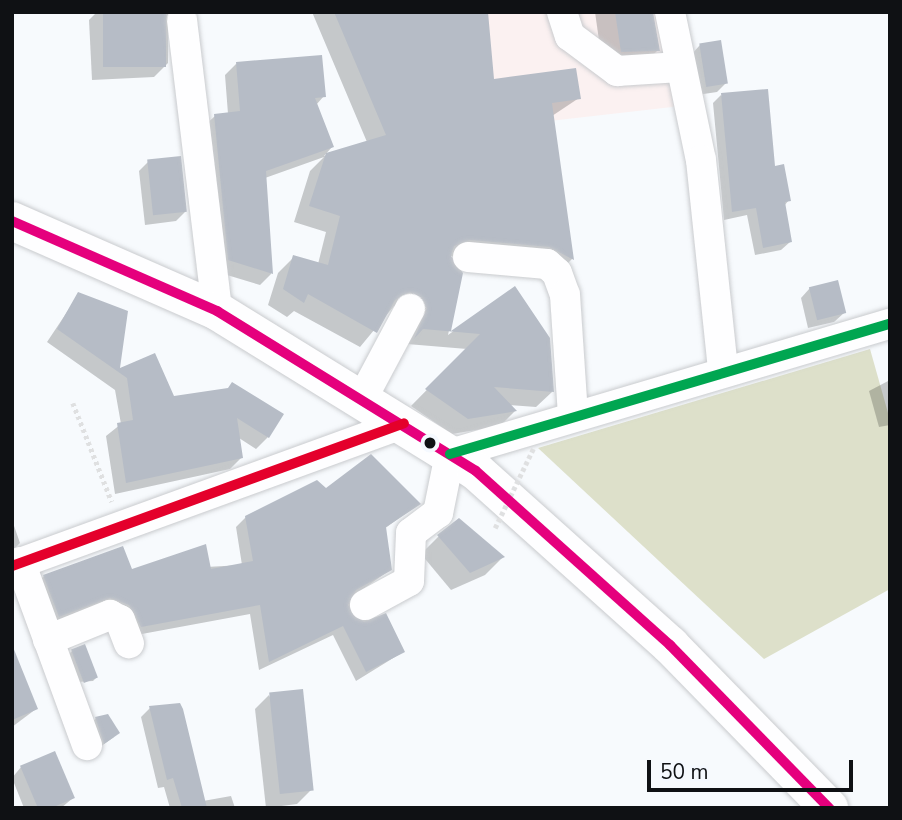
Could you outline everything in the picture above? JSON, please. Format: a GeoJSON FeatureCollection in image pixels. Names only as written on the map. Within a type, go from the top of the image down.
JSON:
{"type":"FeatureCollection","features":[{"type":"Feature","properties":{"kind":"highway"},"geometry":{"type":"LineString","coordinates":[[12,221],[216,311],[363,397],[450,454],[670,645],[830,808]]}},
{"type":"Feature","properties":{"kind":"street"},"geometry":{"type":"LineString","coordinates":[[562,12],[570,36],[617,71],[680,67]]}},
{"type":"Feature","properties":{"kind":"street"},"geometry":{"type":"LineString","coordinates":[[670,12],[701,160],[723,371]]}},
{"type":"Feature","properties":{"kind":"street"},"geometry":{"type":"LineString","coordinates":[[182,20],[216,311]]}},
{"type":"Feature","properties":{"kind":"street"},"geometry":{"type":"LineString","coordinates":[[468,257],[547,264],[557,273],[565,295],[573,415]]}},
{"type":"Feature","properties":{"kind":"street"},"geometry":{"type":"LineString","coordinates":[[363,397],[410,309]]}},
{"type":"Feature","properties":{"kind":"street"},"geometry":{"type":"LineString","coordinates":[[365,605],[409,581],[411,533],[438,513],[450,454],[573,415],[890,324]]}},
{"type":"Feature","properties":{"kind":"street"},"geometry":{"type":"LineString","coordinates":[[87,744],[16,564],[404,424]]}},
{"type":"Feature","properties":{"kind":"street"},"geometry":{"type":"LineString","coordinates":[[47,640],[110,615],[120,620],[129,643]]}},
{"type":"Feature","properties":{"kind":"path"},"geometry":{"type":"LineString","coordinates":[[73,403],[121,526]]}},
{"type":"Feature","properties":{"kind":"path"},"geometry":{"type":"LineString","coordinates":[[495,528],[534,447]]}},
{"type":"Feature","properties":{"kind":"shaded area"},"geometry":{"type":"Polygon","coordinates":[[[408,12],[670,12],[681,106],[453,132],[408,12]]]}},
{"type":"Feature","properties":{"kind":"green space"},"geometry":{"type":"Polygon","coordinates":[[[870,349],[890,420],[890,589],[764,659],[538,448],[870,349]]]}},
{"type":"Feature","properties":{"kind":"building"},"geometry":{"type":"Polygon","coordinates":[[[103,12],[166,12],[166,67],[103,67],[103,12]]]}},
{"type":"Feature","properties":{"kind":"building"},"geometry":{"type":"Polygon","coordinates":[[[334,12],[488,12],[494,79],[576,68],[581,99],[552,103],[574,260],[549,247],[470,240],[454,246],[451,256],[463,273],[451,331],[515,286],[550,338],[554,392],[494,387],[517,411],[468,419],[425,389],[480,334],[423,329],[414,339],[427,308],[410,292],[395,300],[377,333],[308,294],[304,303],[283,289],[293,255],[328,265],[340,216],[309,206],[326,153],[386,135],[334,12]]]}},
{"type":"Feature","properties":{"kind":"building"},"geometry":{"type":"Polygon","coordinates":[[[615,12],[653,12],[660,51],[621,52],[615,12]]]}},
{"type":"Feature","properties":{"kind":"building"},"geometry":{"type":"Polygon","coordinates":[[[721,40],[728,83],[706,87],[699,43],[721,40]]]}},
{"type":"Feature","properties":{"kind":"building"},"geometry":{"type":"Polygon","coordinates":[[[322,55],[326,97],[315,98],[334,147],[266,171],[273,274],[228,260],[214,114],[240,111],[236,62],[322,55]]]}},
{"type":"Feature","properties":{"kind":"building"},"geometry":{"type":"Polygon","coordinates":[[[768,89],[775,166],[784,164],[791,201],[785,202],[792,242],[763,248],[756,208],[732,212],[721,93],[768,89]]]}},
{"type":"Feature","properties":{"kind":"building"},"geometry":{"type":"Polygon","coordinates":[[[181,156],[187,212],[153,215],[147,160],[181,156]]]}},
{"type":"Feature","properties":{"kind":"building"},"geometry":{"type":"Polygon","coordinates":[[[838,280],[846,313],[817,320],[809,287],[838,280]]]}},
{"type":"Feature","properties":{"kind":"building"},"geometry":{"type":"Polygon","coordinates":[[[78,292],[128,311],[120,368],[155,353],[174,396],[228,388],[232,382],[284,414],[269,438],[237,418],[243,458],[126,483],[117,423],[133,420],[127,378],[57,329],[78,292]]]}},
{"type":"Feature","properties":{"kind":"building"},"geometry":{"type":"Polygon","coordinates":[[[371,454],[421,504],[386,527],[392,570],[356,590],[348,605],[364,622],[386,613],[405,652],[366,672],[343,626],[269,662],[260,605],[141,627],[129,605],[110,598],[59,617],[43,575],[123,546],[132,569],[206,544],[211,569],[253,561],[245,516],[317,480],[326,488],[371,454]]]}},
{"type":"Feature","properties":{"kind":"building"},"geometry":{"type":"Polygon","coordinates":[[[459,518],[505,557],[470,573],[437,535],[459,518]]]}},
{"type":"Feature","properties":{"kind":"building"},"geometry":{"type":"Polygon","coordinates":[[[85,644],[98,678],[84,683],[71,649],[85,644]]]}},
{"type":"Feature","properties":{"kind":"building"},"geometry":{"type":"Polygon","coordinates":[[[13,647],[38,709],[12,720],[13,647]]]}},
{"type":"Feature","properties":{"kind":"building"},"geometry":{"type":"Polygon","coordinates":[[[303,689],[314,790],[280,794],[269,693],[303,689]]]}},
{"type":"Feature","properties":{"kind":"building"},"geometry":{"type":"Polygon","coordinates":[[[180,703],[207,808],[182,808],[173,778],[167,780],[149,706],[180,703]]]}},
{"type":"Feature","properties":{"kind":"building"},"geometry":{"type":"Polygon","coordinates":[[[108,714],[120,733],[104,744],[95,717],[108,714]]]}},
{"type":"Feature","properties":{"kind":"building"},"geometry":{"type":"Polygon","coordinates":[[[55,751],[75,798],[51,808],[38,808],[20,766],[55,751]]]}},
{"type":"Feature","properties":{"kind":"transit line"},"geometry":{"type":"LineString","coordinates":[[12,221],[217,311],[476,471],[670,645],[829,808]]}},
{"type":"Feature","properties":{"kind":"transit line"},"geometry":{"type":"LineString","coordinates":[[450,454],[890,324]]}},
{"type":"Feature","properties":{"kind":"transit line"},"geometry":{"type":"LineString","coordinates":[[12,566],[404,423]]}}]}
